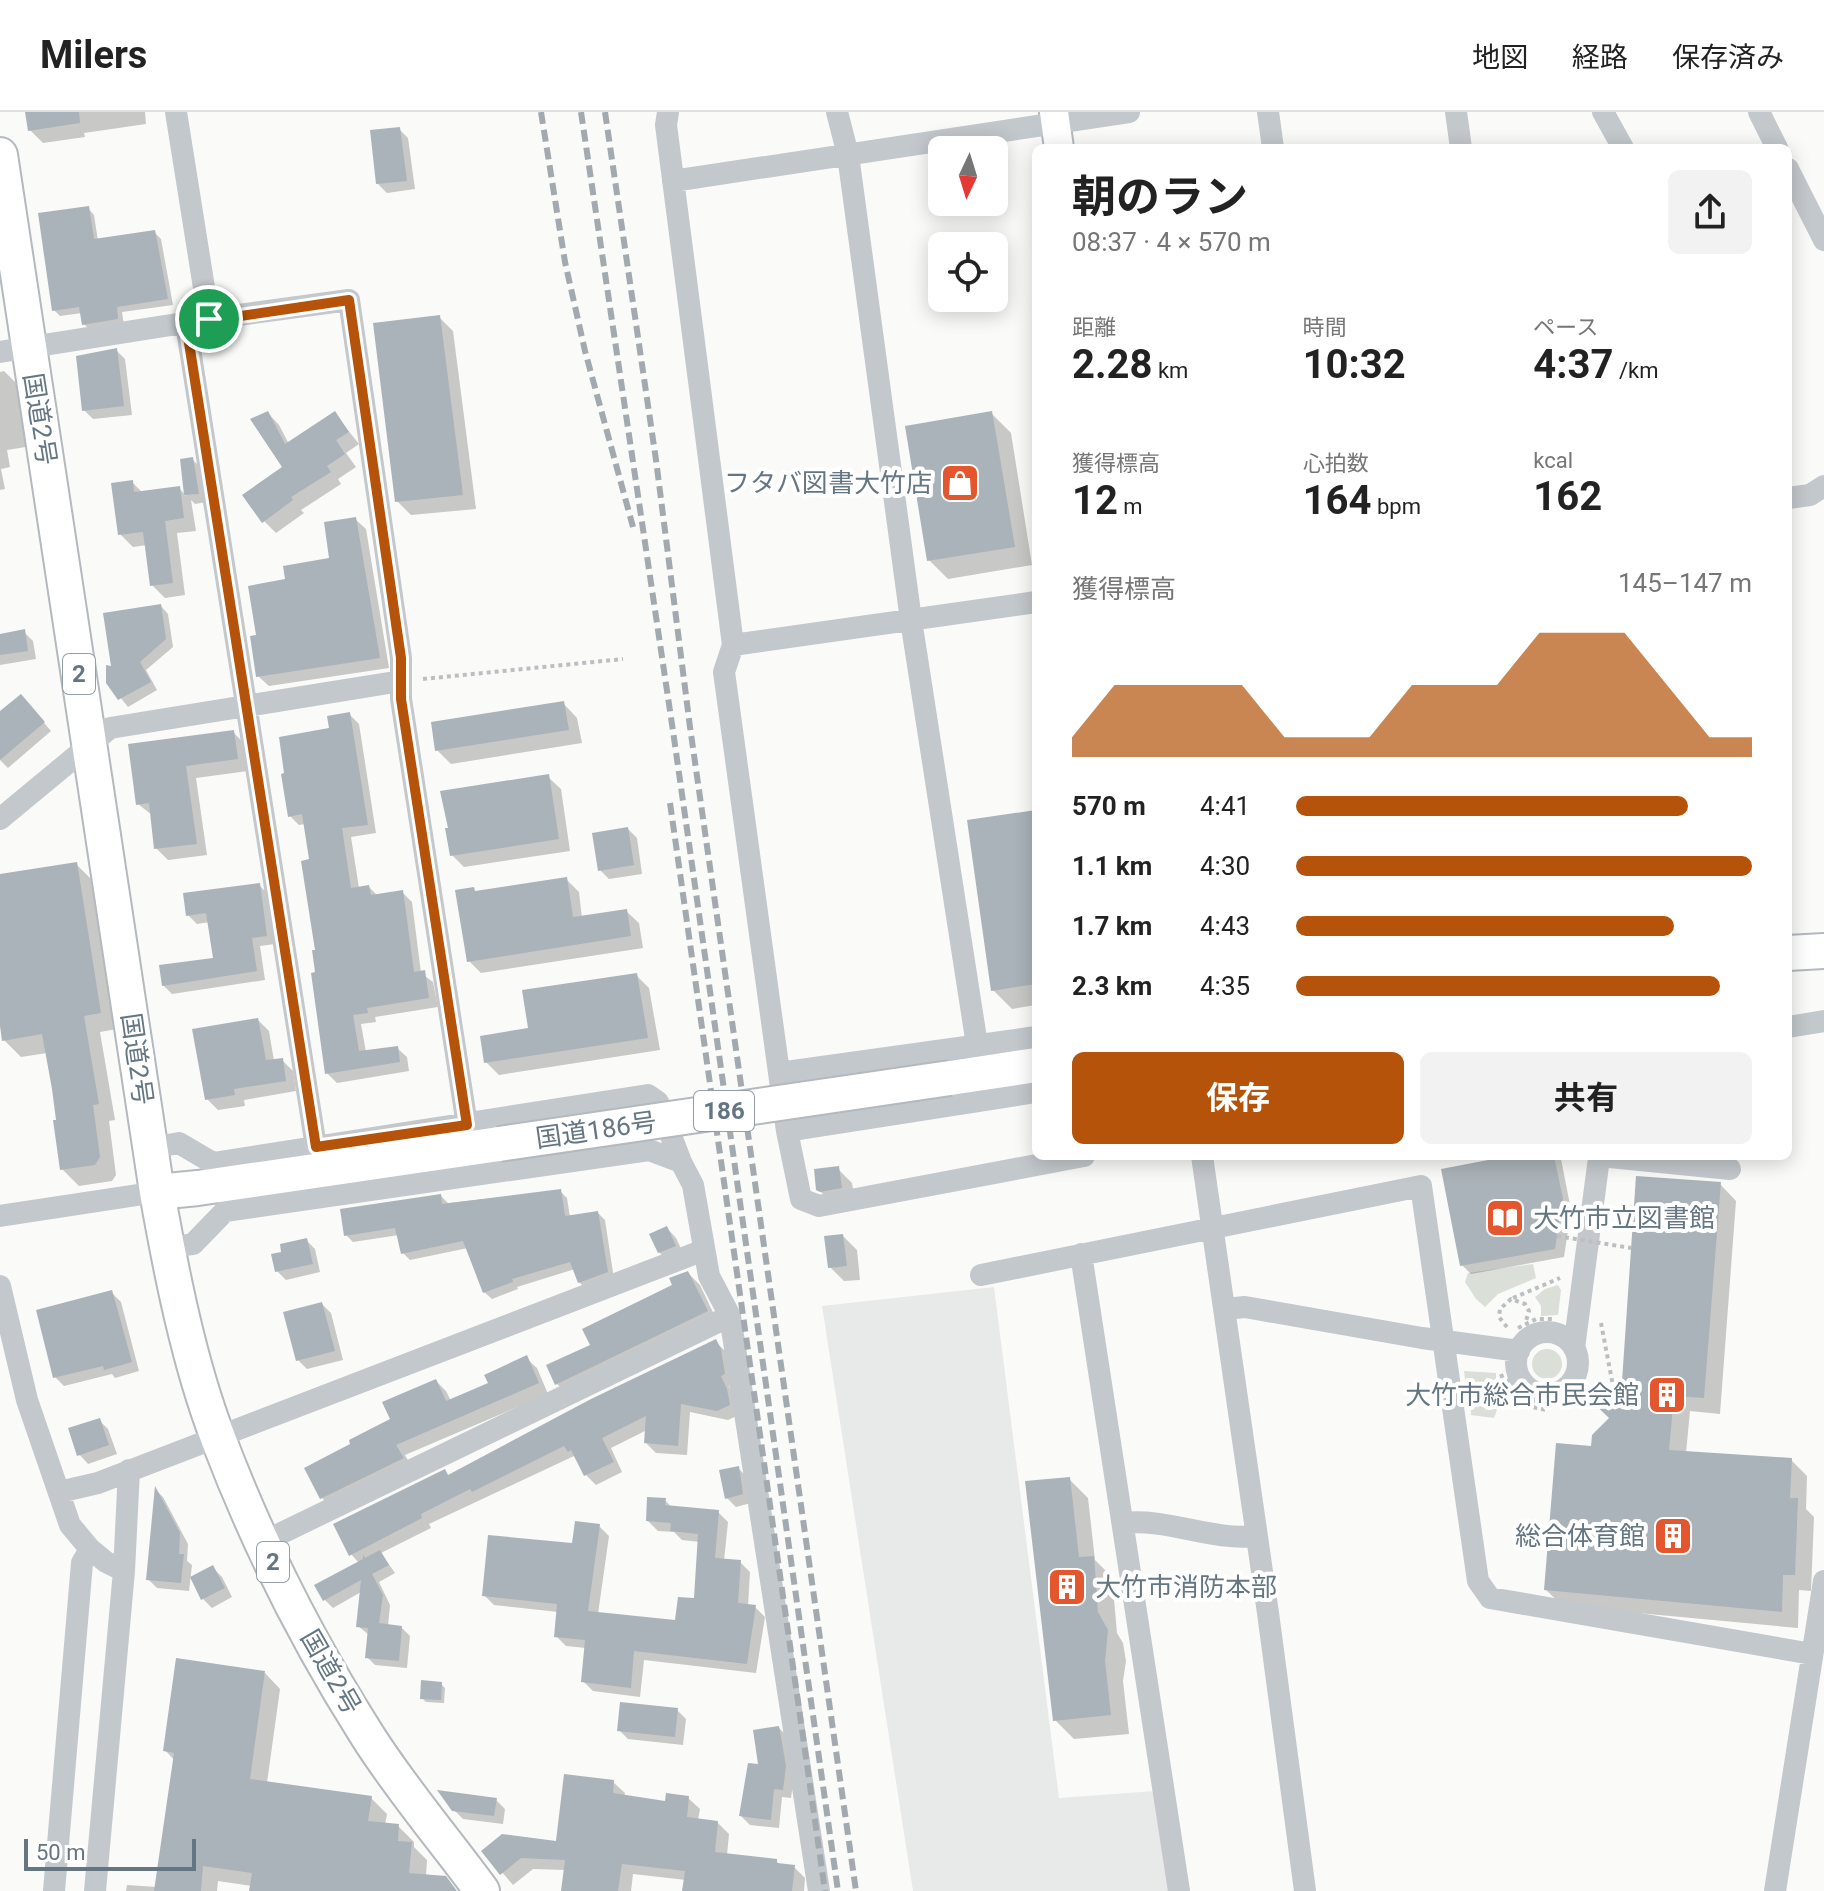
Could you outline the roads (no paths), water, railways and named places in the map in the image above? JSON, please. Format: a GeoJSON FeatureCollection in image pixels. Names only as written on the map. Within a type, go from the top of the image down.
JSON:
{"type":"FeatureCollection","features":[{"type":"Feature","properties":{"kind":"highway","name":"国道2号"},"geometry":{"type":"LineString","coordinates":[[0,155],[15,350],[90,743],[167,1248],[200,1382],[217,1437],[263,1542],[311,1639],[368,1737],[482,1891]]}},
{"type":"Feature","properties":{"kind":"highway"},"geometry":{"type":"LineString","coordinates":[[1792,953],[1824,951]]}},
{"type":"Feature","properties":{"kind":"highway","name":"国道186号"},"geometry":{"type":"LineString","coordinates":[[157,1192],[1032,1066]]}},
{"type":"Feature","properties":{"kind":"street"},"geometry":{"type":"LineString","coordinates":[[176,112],[209,319]]}},
{"type":"Feature","properties":{"kind":"street"},"geometry":{"type":"LineString","coordinates":[[668,112],[666,125],[733,645],[724,672],[787,1131],[801,1199],[819,1206],[1063,1160]]}},
{"type":"Feature","properties":{"kind":"street"},"geometry":{"type":"LineString","coordinates":[[837,112],[848,155],[911,620],[977,1045]]}},
{"type":"Feature","properties":{"kind":"street"},"geometry":{"type":"LineString","coordinates":[[673,181],[1056,127],[1129,112]]}},
{"type":"Feature","properties":{"kind":"street"},"geometry":{"type":"LineString","coordinates":[[1268,112],[1272,144]]}},
{"type":"Feature","properties":{"kind":"street"},"geometry":{"type":"LineString","coordinates":[[1456,112],[1460,144]]}},
{"type":"Feature","properties":{"kind":"street"},"geometry":{"type":"LineString","coordinates":[[1603,112],[1621,144]]}},
{"type":"Feature","properties":{"kind":"street"},"geometry":{"type":"LineString","coordinates":[[1759,112],[1775,144]]}},
{"type":"Feature","properties":{"kind":"street"},"geometry":{"type":"LineString","coordinates":[[1792,177],[1824,240]]}},
{"type":"Feature","properties":{"kind":"street"},"geometry":{"type":"LineString","coordinates":[[15,350],[349,300],[401,658],[401,699],[467,1125]]}},
{"type":"Feature","properties":{"kind":"street"},"geometry":{"type":"LineString","coordinates":[[186,324],[316,1147]]}},
{"type":"Feature","properties":{"kind":"street"},"geometry":{"type":"LineString","coordinates":[[1792,497],[1810,495],[1824,486]]}},
{"type":"Feature","properties":{"kind":"street"},"geometry":{"type":"LineString","coordinates":[[733,645],[1032,603]]}},
{"type":"Feature","properties":{"kind":"street"},"geometry":{"type":"LineString","coordinates":[[0,819],[110,728],[401,681]]}},
{"type":"Feature","properties":{"kind":"street"},"geometry":{"type":"LineString","coordinates":[[1792,1026],[1824,1021]]}},
{"type":"Feature","properties":{"kind":"street"},"geometry":{"type":"LineString","coordinates":[[787,1131],[942,1079],[977,1045],[1032,1038]]}},
{"type":"Feature","properties":{"kind":"street"},"geometry":{"type":"LineString","coordinates":[[779,1073],[942,1079],[1032,1091]]}},
{"type":"Feature","properties":{"kind":"street"},"geometry":{"type":"LineString","coordinates":[[151,1148],[179,1143],[213,1163],[648,1095],[658,1102],[693,1185],[709,1276],[730,1316],[819,1891]]}},
{"type":"Feature","properties":{"kind":"street"},"geometry":{"type":"LineString","coordinates":[[167,1248],[193,1244],[225,1211],[649,1150],[681,1162]]}},
{"type":"Feature","properties":{"kind":"street"},"geometry":{"type":"LineString","coordinates":[[1203,1160],[1305,1891]]}},
{"type":"Feature","properties":{"kind":"street"},"geometry":{"type":"LineString","coordinates":[[1574,1348],[1599,1160]]}},
{"type":"Feature","properties":{"kind":"street"},"geometry":{"type":"LineString","coordinates":[[1632,1160],[1730,1169]]}},
{"type":"Feature","properties":{"kind":"street"},"geometry":{"type":"LineString","coordinates":[[981,1275],[1421,1186],[1478,1581],[1490,1598],[1812,1654]]}},
{"type":"Feature","properties":{"kind":"street"},"geometry":{"type":"LineString","coordinates":[[0,1216],[157,1192]]}},
{"type":"Feature","properties":{"kind":"street"},"geometry":{"type":"LineString","coordinates":[[59,1492],[98,1483],[704,1250]]}},
{"type":"Feature","properties":{"kind":"street"},"geometry":{"type":"LineString","coordinates":[[1081,1254],[1179,1891]]}},
{"type":"Feature","properties":{"kind":"street"},"geometry":{"type":"LineString","coordinates":[[0,1286],[27,1400],[70,1525],[90,1549],[124,1571]]}},
{"type":"Feature","properties":{"kind":"street"},"geometry":{"type":"LineString","coordinates":[[1225,1309],[1245,1307],[1444,1342],[1555,1334],[1566,1339],[1574,1348],[1578,1359],[1573,1381],[1563,1390],[1551,1394],[1539,1393],[1508,1377],[1516,1367],[1516,1337]]}},
{"type":"Feature","properties":{"kind":"street"},"geometry":{"type":"LineString","coordinates":[[263,1542],[730,1316]]}},
{"type":"Feature","properties":{"kind":"street"},"geometry":{"type":"LineString","coordinates":[[95,1891],[124,1571],[129,1470]]}},
{"type":"Feature","properties":{"kind":"street"},"geometry":{"type":"LineString","coordinates":[[1123,1523],[1141,1521],[1234,1538],[1255,1536]]}},
{"type":"Feature","properties":{"kind":"street"},"geometry":{"type":"LineString","coordinates":[[54,1891],[82,1563],[90,1549]]}},
{"type":"Feature","properties":{"kind":"street"},"geometry":{"type":"LineString","coordinates":[[1775,1891],[1824,1581]]}},
{"type":"Feature","properties":{"kind":"railway"},"geometry":{"type":"LineString","coordinates":[[541,112],[565,262],[585,351],[633,527]]}},
{"type":"Feature","properties":{"kind":"railway"},"geometry":{"type":"LineString","coordinates":[[581,112],[673,731],[838,1891]]}},
{"type":"Feature","properties":{"kind":"railway"},"geometry":{"type":"LineString","coordinates":[[605,112],[856,1891]]}},
{"type":"Feature","properties":{"kind":"railway"},"geometry":{"type":"LineString","coordinates":[[670,803],[825,1891]]}},
{"type":"Feature","properties":{"kind":"place","name":"フタバ図書大竹店"},"geometry":{"type":"Point","coordinates":[960,483]}},
{"type":"Feature","properties":{"kind":"place","name":"大竹市立図書館"},"geometry":{"type":"Point","coordinates":[1505,1218]}},
{"type":"Feature","properties":{"kind":"place","name":"大竹市総合市民会館"},"geometry":{"type":"Point","coordinates":[1667,1395]}},
{"type":"Feature","properties":{"kind":"place","name":"総合体育館"},"geometry":{"type":"Point","coordinates":[1673,1536]}},
{"type":"Feature","properties":{"kind":"place","name":"大竹市消防本部"},"geometry":{"type":"Point","coordinates":[1067,1587]}}]}
